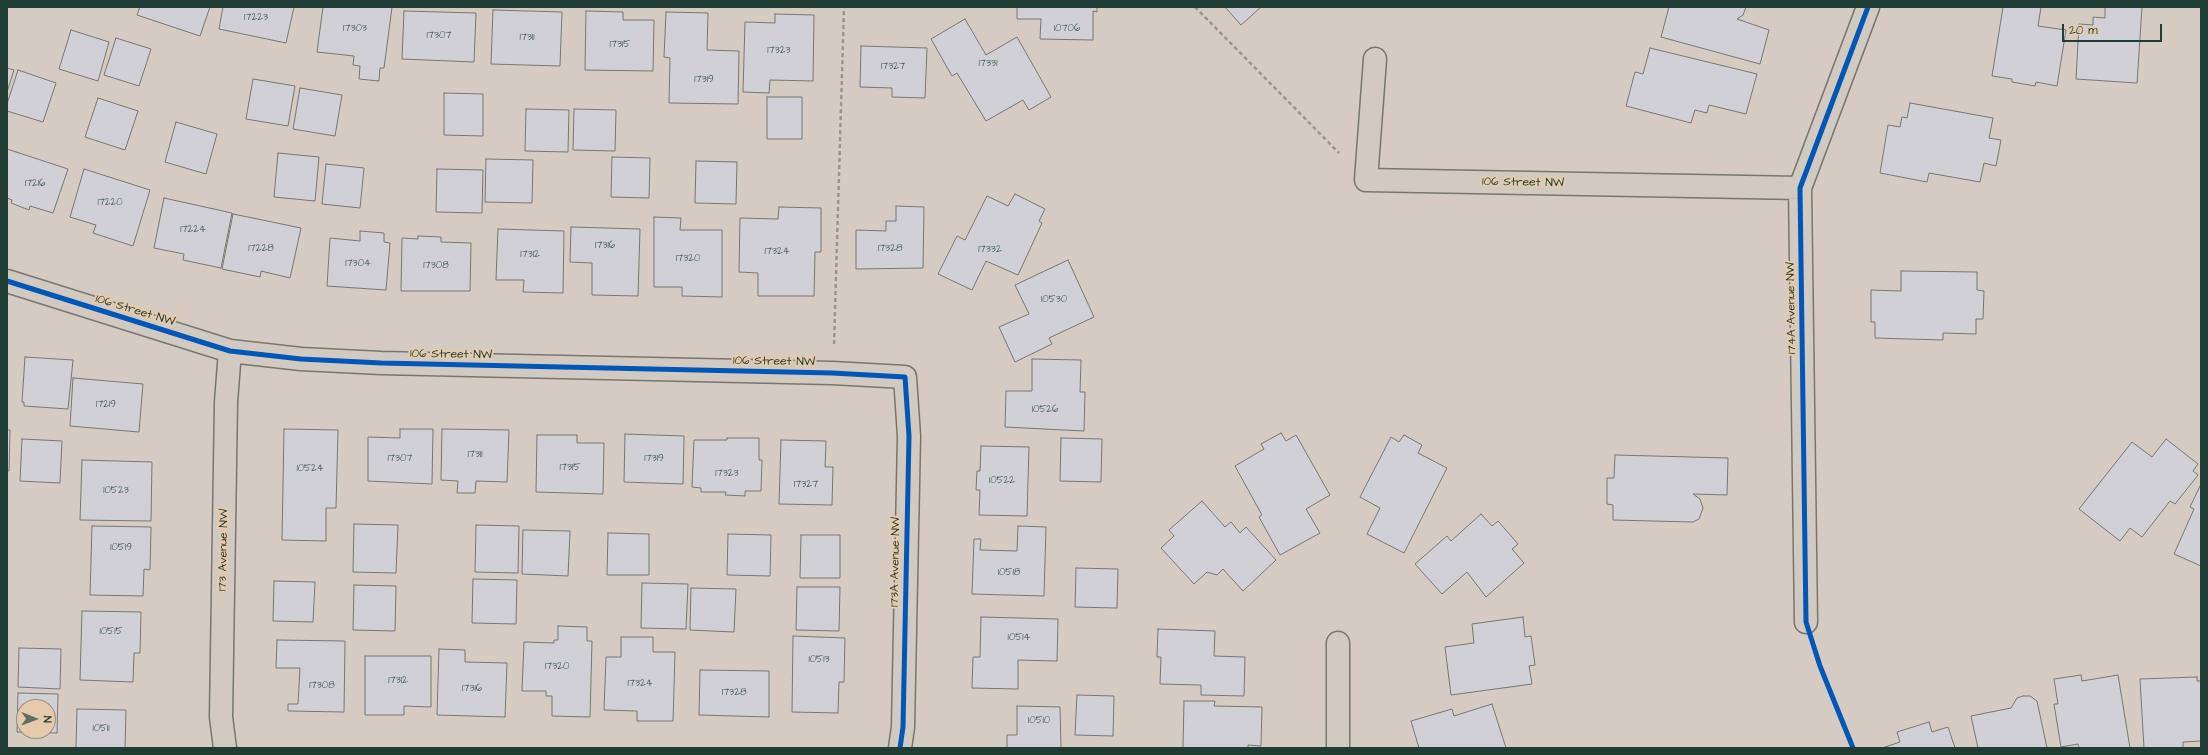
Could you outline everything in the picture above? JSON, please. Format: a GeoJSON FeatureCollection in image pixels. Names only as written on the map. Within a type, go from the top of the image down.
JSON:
{"type":"FeatureCollection","features":[{"type":"Feature","properties":{"kind":"street","name":"174A Avenue NW"},"geometry":{"type":"LineString","coordinates":[[1806,622],[1800,188],[1868,7]]}},
{"type":"Feature","properties":{"kind":"street"},"geometry":{"type":"LineString","coordinates":[[1366,180],[1375,58]]}},
{"type":"Feature","properties":{"kind":"street","name":"106 Street NW"},"geometry":{"type":"LineString","coordinates":[[1366,180],[1800,188]]}},
{"type":"Feature","properties":{"kind":"street","name":"106 Street NW"},"geometry":{"type":"LineString","coordinates":[[7,281],[230,351],[301,359],[381,363],[832,373],[905,377]]}},
{"type":"Feature","properties":{"kind":"street","name":"173 Avenue NW"},"geometry":{"type":"LineString","coordinates":[[225,748],[221,709],[226,402],[230,351]]}},
{"type":"Feature","properties":{"kind":"street","name":"173A Avenue NW"},"geometry":{"type":"LineString","coordinates":[[900,748],[903,727],[909,436],[905,377]]}},
{"type":"Feature","properties":{"kind":"street"},"geometry":{"type":"LineString","coordinates":[[1338,643],[1338,748]]}},
{"type":"Feature","properties":{"kind":"path"},"geometry":{"type":"LineString","coordinates":[[832,373],[836,327],[844,7]]}},
{"type":"Feature","properties":{"kind":"path"},"geometry":{"type":"LineString","coordinates":[[1195,7],[1366,180]]}},
{"type":"Feature","properties":{"kind":"building"},"geometry":{"type":"Polygon","coordinates":[[[140,7],[210,7],[200,36],[137,15],[140,7]]]}},
{"type":"Feature","properties":{"kind":"building"},"geometry":{"type":"Polygon","coordinates":[[[223,7],[294,7],[286,43],[219,29],[223,7]]]}},
{"type":"Feature","properties":{"kind":"building"},"geometry":{"type":"Polygon","coordinates":[[[323,7],[392,7],[384,68],[380,68],[379,81],[359,79],[360,66],[353,65],[354,56],[317,52],[323,7]]]}},
{"type":"Feature","properties":{"kind":"building"},"geometry":{"type":"Polygon","coordinates":[[[1017,7],[1097,7],[1097,12],[1093,11],[1093,40],[1040,39],[1041,19],[1017,19],[1017,7]]]}},
{"type":"Feature","properties":{"kind":"building"},"geometry":{"type":"Polygon","coordinates":[[[1225,7],[1261,7],[1241,25],[1225,7]]]}},
{"type":"Feature","properties":{"kind":"building"},"geometry":{"type":"Polygon","coordinates":[[[1669,7],[1746,7],[1743,15],[1737,19],[1769,30],[1760,64],[1661,37],[1669,7]]]}},
{"type":"Feature","properties":{"kind":"building"},"geometry":{"type":"Polygon","coordinates":[[[2003,7],[2041,7],[2038,26],[2066,30],[2057,86],[2036,82],[2035,86],[2012,82],[2012,79],[1992,76],[2003,7]]]}},
{"type":"Feature","properties":{"kind":"building"},"geometry":{"type":"Polygon","coordinates":[[[2105,7],[2142,7],[2137,83],[2076,79],[2079,24],[2093,25],[2093,17],[2105,18],[2105,7]]]}},
{"type":"Feature","properties":{"kind":"building"},"geometry":{"type":"Polygon","coordinates":[[[493,10],[562,12],[560,66],[491,64],[493,10]]]}},
{"type":"Feature","properties":{"kind":"building"},"geometry":{"type":"Polygon","coordinates":[[[404,11],[476,13],[474,62],[402,59],[404,11]]]}},
{"type":"Feature","properties":{"kind":"building"},"geometry":{"type":"Polygon","coordinates":[[[586,11],[623,12],[623,20],[654,20],[653,71],[585,70],[586,11]]]}},
{"type":"Feature","properties":{"kind":"building"},"geometry":{"type":"Polygon","coordinates":[[[666,12],[708,13],[707,50],[739,51],[738,104],[669,103],[670,58],[664,57],[666,12]]]}},
{"type":"Feature","properties":{"kind":"building"},"geometry":{"type":"Polygon","coordinates":[[[775,14],[814,15],[813,81],[770,80],[769,93],[743,92],[745,22],[775,23],[775,14]]]}},
{"type":"Feature","properties":{"kind":"building"},"geometry":{"type":"Polygon","coordinates":[[[965,19],[986,55],[1017,37],[1051,97],[1029,110],[1023,100],[986,121],[957,73],[952,76],[931,39],[965,19]]]}},
{"type":"Feature","properties":{"kind":"building"},"geometry":{"type":"Polygon","coordinates":[[[71,30],[109,42],[98,81],[59,69],[71,30]]]}},
{"type":"Feature","properties":{"kind":"building"},"geometry":{"type":"Polygon","coordinates":[[[116,38],[151,49],[139,86],[104,75],[116,38]]]}},
{"type":"Feature","properties":{"kind":"building"},"geometry":{"type":"Polygon","coordinates":[[[861,46],[927,48],[925,98],[892,97],[892,88],[860,87],[861,46]]]}},
{"type":"Feature","properties":{"kind":"building"},"geometry":{"type":"Polygon","coordinates":[[[1650,48],[1757,74],[1746,114],[1709,105],[1707,113],[1695,110],[1691,123],[1626,106],[1635,72],[1643,74],[1650,48]]]}},
{"type":"Feature","properties":{"kind":"building"},"geometry":{"type":"Polygon","coordinates":[[[7,68],[14,70],[7,92],[7,68]]]}},
{"type":"Feature","properties":{"kind":"building"},"geometry":{"type":"Polygon","coordinates":[[[18,70],[56,83],[43,122],[7,111],[7,104],[18,70]]]}},
{"type":"Feature","properties":{"kind":"building"},"geometry":{"type":"Polygon","coordinates":[[[253,79],[295,86],[288,126],[246,119],[253,79]]]}},
{"type":"Feature","properties":{"kind":"building"},"geometry":{"type":"Polygon","coordinates":[[[300,88],[342,95],[335,136],[293,129],[300,88]]]}},
{"type":"Feature","properties":{"kind":"building"},"geometry":{"type":"Polygon","coordinates":[[[444,93],[483,94],[483,136],[444,135],[444,93]]]}},
{"type":"Feature","properties":{"kind":"building"},"geometry":{"type":"Polygon","coordinates":[[[767,97],[802,97],[802,139],[767,139],[767,97]]]}},
{"type":"Feature","properties":{"kind":"building"},"geometry":{"type":"Polygon","coordinates":[[[98,98],[138,111],[125,150],[85,137],[98,98]]]}},
{"type":"Feature","properties":{"kind":"building"},"geometry":{"type":"Polygon","coordinates":[[[1910,103],[1993,118],[1989,138],[2001,140],[1996,166],[1984,163],[1980,182],[1929,173],[1927,182],[1880,173],[1888,125],[1900,127],[1902,117],[1907,118],[1910,103]]]}},
{"type":"Feature","properties":{"kind":"building"},"geometry":{"type":"Polygon","coordinates":[[[526,109],[569,110],[568,152],[525,151],[526,109]]]}},
{"type":"Feature","properties":{"kind":"building"},"geometry":{"type":"Polygon","coordinates":[[[574,109],[616,110],[615,151],[573,150],[574,109]]]}},
{"type":"Feature","properties":{"kind":"building"},"geometry":{"type":"Polygon","coordinates":[[[176,122],[217,134],[206,174],[165,162],[176,122]]]}},
{"type":"Feature","properties":{"kind":"building"},"geometry":{"type":"Polygon","coordinates":[[[7,149],[68,169],[53,213],[30,206],[29,210],[11,203],[12,200],[7,198],[7,149]]]}},
{"type":"Feature","properties":{"kind":"building"},"geometry":{"type":"Polygon","coordinates":[[[278,153],[319,157],[315,201],[274,197],[278,153]]]}},
{"type":"Feature","properties":{"kind":"building"},"geometry":{"type":"Polygon","coordinates":[[[612,157],[650,158],[649,198],[611,197],[612,157]]]}},
{"type":"Feature","properties":{"kind":"building"},"geometry":{"type":"Polygon","coordinates":[[[486,159],[533,160],[532,203],[485,202],[486,159]]]}},
{"type":"Feature","properties":{"kind":"building"},"geometry":{"type":"Polygon","coordinates":[[[696,161],[737,162],[736,204],[695,203],[696,161]]]}},
{"type":"Feature","properties":{"kind":"building"},"geometry":{"type":"Polygon","coordinates":[[[326,164],[364,168],[360,208],[322,204],[326,164]]]}},
{"type":"Feature","properties":{"kind":"building"},"geometry":{"type":"Polygon","coordinates":[[[84,169],[150,190],[133,246],[93,233],[96,225],[70,217],[84,169]]]}},
{"type":"Feature","properties":{"kind":"building"},"geometry":{"type":"Polygon","coordinates":[[[437,169],[483,170],[482,213],[436,212],[437,169]]]}},
{"type":"Feature","properties":{"kind":"building"},"geometry":{"type":"Polygon","coordinates":[[[1015,194],[1045,209],[1039,221],[1042,223],[1018,275],[986,261],[972,290],[938,274],[957,236],[965,240],[987,196],[1008,206],[1015,194]]]}},
{"type":"Feature","properties":{"kind":"building"},"geometry":{"type":"Polygon","coordinates":[[[164,198],[232,213],[221,268],[183,260],[184,254],[154,248],[164,198]]]}},
{"type":"Feature","properties":{"kind":"building"},"geometry":{"type":"Polygon","coordinates":[[[896,206],[924,207],[923,268],[856,269],[856,230],[886,231],[886,221],[896,221],[896,206]]]}},
{"type":"Feature","properties":{"kind":"building"},"geometry":{"type":"Polygon","coordinates":[[[779,207],[821,208],[821,252],[815,252],[814,296],[758,296],[758,273],[739,272],[740,218],[778,219],[779,207]]]}},
{"type":"Feature","properties":{"kind":"building"},"geometry":{"type":"Polygon","coordinates":[[[233,214],[301,228],[290,278],[261,271],[260,277],[222,269],[233,214]]]}},
{"type":"Feature","properties":{"kind":"building"},"geometry":{"type":"Polygon","coordinates":[[[654,217],[681,218],[680,230],[722,230],[722,297],[682,296],[682,287],[654,287],[654,217]]]}},
{"type":"Feature","properties":{"kind":"building"},"geometry":{"type":"Polygon","coordinates":[[[571,227],[640,229],[638,296],[592,295],[592,263],[570,262],[571,227]]]}},
{"type":"Feature","properties":{"kind":"building"},"geometry":{"type":"Polygon","coordinates":[[[498,229],[564,231],[563,293],[523,292],[524,280],[496,280],[498,229]]]}},
{"type":"Feature","properties":{"kind":"building"},"geometry":{"type":"Polygon","coordinates":[[[360,231],[384,233],[384,242],[390,243],[386,290],[327,286],[330,238],[360,241],[360,231]]]}},
{"type":"Feature","properties":{"kind":"building"},"geometry":{"type":"Polygon","coordinates":[[[418,236],[441,237],[441,242],[471,243],[470,291],[401,291],[402,238],[418,239],[418,236]]]}},
{"type":"Feature","properties":{"kind":"building"},"geometry":{"type":"Polygon","coordinates":[[[1068,260],[1094,317],[1049,338],[1052,344],[1015,362],[999,327],[1029,314],[1015,285],[1068,260]]]}},
{"type":"Feature","properties":{"kind":"building"},"geometry":{"type":"Polygon","coordinates":[[[1901,271],[1977,272],[1977,290],[1984,291],[1983,319],[1976,319],[1976,334],[1943,333],[1943,340],[1875,338],[1875,322],[1871,322],[1871,290],[1901,291],[1901,271]]]}},
{"type":"Feature","properties":{"kind":"building"},"geometry":{"type":"Polygon","coordinates":[[[25,357],[73,360],[68,409],[24,406],[24,402],[22,402],[25,357]]]}},
{"type":"Feature","properties":{"kind":"building"},"geometry":{"type":"Polygon","coordinates":[[[1032,359],[1081,360],[1080,392],[1085,392],[1084,431],[1005,427],[1006,391],[1032,391],[1032,359]]]}},
{"type":"Feature","properties":{"kind":"building"},"geometry":{"type":"Polygon","coordinates":[[[73,378],[143,384],[139,432],[70,426],[73,378]]]}},
{"type":"Feature","properties":{"kind":"building"},"geometry":{"type":"Polygon","coordinates":[[[284,429],[338,430],[336,508],[326,508],[326,541],[282,540],[284,429]]]}},
{"type":"Feature","properties":{"kind":"building"},"geometry":{"type":"Polygon","coordinates":[[[400,429],[433,429],[432,484],[368,481],[368,437],[400,438],[400,429]]]}},
{"type":"Feature","properties":{"kind":"building"},"geometry":{"type":"Polygon","coordinates":[[[442,429],[509,430],[507,482],[476,481],[475,493],[457,493],[458,481],[441,480],[442,429]]]}},
{"type":"Feature","properties":{"kind":"building"},"geometry":{"type":"Polygon","coordinates":[[[7,430],[10,430],[9,471],[7,471],[7,430]]]}},
{"type":"Feature","properties":{"kind":"building"},"geometry":{"type":"Polygon","coordinates":[[[1281,433],[1286,441],[1296,435],[1330,495],[1306,509],[1320,533],[1280,555],[1259,517],[1262,515],[1235,466],[1264,449],[1261,444],[1281,433]]]}},
{"type":"Feature","properties":{"kind":"building"},"geometry":{"type":"Polygon","coordinates":[[[625,434],[684,436],[683,484],[624,482],[625,434]]]}},
{"type":"Feature","properties":{"kind":"building"},"geometry":{"type":"Polygon","coordinates":[[[537,435],[577,435],[577,443],[604,443],[603,494],[536,492],[537,435]]]}},
{"type":"Feature","properties":{"kind":"building"},"geometry":{"type":"Polygon","coordinates":[[[1404,435],[1422,445],[1418,453],[1447,468],[1404,553],[1367,534],[1380,508],[1360,497],[1391,437],[1399,442],[1404,435]]]}},
{"type":"Feature","properties":{"kind":"building"},"geometry":{"type":"Polygon","coordinates":[[[727,438],[759,438],[759,460],[762,460],[761,491],[745,491],[745,496],[725,495],[726,492],[701,492],[701,488],[692,487],[694,440],[727,440],[727,438]]]}},
{"type":"Feature","properties":{"kind":"building"},"geometry":{"type":"Polygon","coordinates":[[[1061,438],[1102,439],[1101,482],[1060,481],[1061,438]]]}},
{"type":"Feature","properties":{"kind":"building"},"geometry":{"type":"Polygon","coordinates":[[[22,439],[62,441],[60,483],[20,481],[22,439]]]}},
{"type":"Feature","properties":{"kind":"building"},"geometry":{"type":"Polygon","coordinates":[[[2166,439],[2198,464],[2193,471],[2198,475],[2175,504],[2170,501],[2142,537],[2130,528],[2120,541],[2079,509],[2132,442],[2152,457],[2166,439]]]}},
{"type":"Feature","properties":{"kind":"building"},"geometry":{"type":"Polygon","coordinates":[[[781,440],[826,441],[825,467],[833,467],[832,505],[779,504],[781,440]]]}},
{"type":"Feature","properties":{"kind":"building"},"geometry":{"type":"Polygon","coordinates":[[[981,446],[1029,447],[1027,516],[979,515],[980,490],[976,490],[977,471],[980,471],[981,446]]]}},
{"type":"Feature","properties":{"kind":"building"},"geometry":{"type":"Polygon","coordinates":[[[1615,455],[1728,458],[1727,495],[1693,494],[1700,499],[1703,508],[1699,519],[1693,522],[1613,520],[1613,505],[1607,504],[1607,478],[1614,478],[1615,455]]]}},
{"type":"Feature","properties":{"kind":"building"},"geometry":{"type":"Polygon","coordinates":[[[82,460],[152,462],[151,521],[80,520],[82,460]]]}},
{"type":"Feature","properties":{"kind":"building"},"geometry":{"type":"Polygon","coordinates":[[[2201,484],[2201,566],[2174,554],[2194,509],[2190,507],[2201,484]]]}},
{"type":"Feature","properties":{"kind":"building"},"geometry":{"type":"Polygon","coordinates":[[[1202,501],[1225,527],[1231,522],[1240,533],[1246,527],[1276,560],[1243,591],[1223,569],[1217,575],[1207,572],[1194,584],[1161,548],[1174,536],[1169,530],[1202,501]]]}},
{"type":"Feature","properties":{"kind":"building"},"geometry":{"type":"Polygon","coordinates":[[[1481,514],[1492,526],[1498,521],[1518,544],[1512,549],[1524,563],[1486,597],[1467,572],[1442,594],[1415,564],[1447,536],[1451,541],[1481,514]]]}},
{"type":"Feature","properties":{"kind":"building"},"geometry":{"type":"Polygon","coordinates":[[[354,524],[398,525],[396,573],[353,572],[354,524]]]}},
{"type":"Feature","properties":{"kind":"building"},"geometry":{"type":"Polygon","coordinates":[[[476,525],[519,526],[518,573],[475,572],[476,525]]]}},
{"type":"Feature","properties":{"kind":"building"},"geometry":{"type":"Polygon","coordinates":[[[92,526],[151,527],[150,570],[144,569],[143,596],[90,595],[92,526]]]}},
{"type":"Feature","properties":{"kind":"building"},"geometry":{"type":"Polygon","coordinates":[[[1018,526],[1046,527],[1044,596],[972,594],[974,539],[981,539],[980,550],[1017,551],[1018,526]]]}},
{"type":"Feature","properties":{"kind":"building"},"geometry":{"type":"Polygon","coordinates":[[[523,530],[570,531],[568,576],[522,574],[523,530]]]}},
{"type":"Feature","properties":{"kind":"building"},"geometry":{"type":"Polygon","coordinates":[[[608,533],[649,534],[649,575],[607,575],[608,533]]]}},
{"type":"Feature","properties":{"kind":"building"},"geometry":{"type":"Polygon","coordinates":[[[728,534],[771,535],[770,576],[727,575],[728,534]]]}},
{"type":"Feature","properties":{"kind":"building"},"geometry":{"type":"Polygon","coordinates":[[[801,535],[840,535],[840,578],[800,578],[801,535]]]}},
{"type":"Feature","properties":{"kind":"building"},"geometry":{"type":"Polygon","coordinates":[[[1076,568],[1118,569],[1117,608],[1075,607],[1076,568]]]}},
{"type":"Feature","properties":{"kind":"building"},"geometry":{"type":"Polygon","coordinates":[[[473,579],[517,580],[516,624],[472,623],[473,579]]]}},
{"type":"Feature","properties":{"kind":"building"},"geometry":{"type":"Polygon","coordinates":[[[274,581],[315,582],[313,622],[273,621],[274,581]]]}},
{"type":"Feature","properties":{"kind":"building"},"geometry":{"type":"Polygon","coordinates":[[[642,583],[688,584],[686,629],[641,628],[642,583]]]}},
{"type":"Feature","properties":{"kind":"building"},"geometry":{"type":"Polygon","coordinates":[[[354,585],[396,586],[395,631],[353,630],[354,585]]]}},
{"type":"Feature","properties":{"kind":"building"},"geometry":{"type":"Polygon","coordinates":[[[797,587],[840,587],[839,631],[796,630],[797,587]]]}},
{"type":"Feature","properties":{"kind":"building"},"geometry":{"type":"Polygon","coordinates":[[[691,588],[736,589],[734,632],[690,630],[691,588]]]}},
{"type":"Feature","properties":{"kind":"building"},"geometry":{"type":"Polygon","coordinates":[[[82,611],[141,612],[140,653],[134,653],[133,682],[80,680],[82,611]]]}},
{"type":"Feature","properties":{"kind":"building"},"geometry":{"type":"Polygon","coordinates":[[[981,617],[1058,619],[1057,661],[1018,660],[1018,689],[972,688],[973,657],[980,657],[981,617]]]}},
{"type":"Feature","properties":{"kind":"building"},"geometry":{"type":"Polygon","coordinates":[[[1523,617],[1525,637],[1531,636],[1535,665],[1529,666],[1532,684],[1451,695],[1445,647],[1474,643],[1472,624],[1523,617]]]}},
{"type":"Feature","properties":{"kind":"building"},"geometry":{"type":"Polygon","coordinates":[[[558,626],[587,627],[587,641],[592,641],[590,717],[552,716],[552,696],[546,696],[546,691],[522,691],[524,642],[554,643],[554,640],[558,640],[558,626]]]}},
{"type":"Feature","properties":{"kind":"building"},"geometry":{"type":"Polygon","coordinates":[[[1158,629],[1215,631],[1214,656],[1245,657],[1244,696],[1201,695],[1201,685],[1160,684],[1161,657],[1157,657],[1158,629]]]}},
{"type":"Feature","properties":{"kind":"building"},"geometry":{"type":"Polygon","coordinates":[[[793,636],[845,638],[844,682],[839,682],[838,713],[792,712],[793,636]]]}},
{"type":"Feature","properties":{"kind":"building"},"geometry":{"type":"Polygon","coordinates":[[[621,637],[653,637],[653,652],[675,652],[673,721],[637,721],[637,711],[604,710],[606,657],[621,657],[621,637]]]}},
{"type":"Feature","properties":{"kind":"building"},"geometry":{"type":"Polygon","coordinates":[[[277,640],[345,641],[344,712],[288,711],[288,704],[298,704],[300,668],[276,668],[277,640]]]}},
{"type":"Feature","properties":{"kind":"building"},"geometry":{"type":"Polygon","coordinates":[[[19,648],[61,649],[60,689],[18,687],[19,648]]]}},
{"type":"Feature","properties":{"kind":"building"},"geometry":{"type":"Polygon","coordinates":[[[439,649],[465,650],[465,662],[507,663],[505,717],[437,715],[439,649]]]}},
{"type":"Feature","properties":{"kind":"building"},"geometry":{"type":"Polygon","coordinates":[[[365,656],[431,656],[431,707],[404,706],[404,715],[365,715],[365,656]]]}},
{"type":"Feature","properties":{"kind":"building"},"geometry":{"type":"Polygon","coordinates":[[[700,670],[769,671],[769,717],[699,715],[700,670]]]}},
{"type":"Feature","properties":{"kind":"building"},"geometry":{"type":"Polygon","coordinates":[[[2081,675],[2082,681],[2118,675],[2130,748],[2079,748],[2078,744],[2061,747],[2054,704],[2058,704],[2054,679],[2081,675]]]}},
{"type":"Feature","properties":{"kind":"building"},"geometry":{"type":"Polygon","coordinates":[[[2197,677],[2197,681],[2201,681],[2201,741],[2183,742],[2183,748],[2144,748],[2140,679],[2197,677]]]}},
{"type":"Feature","properties":{"kind":"building"},"geometry":{"type":"Polygon","coordinates":[[[18,693],[58,694],[57,733],[56,699],[18,699],[18,693]]]}},
{"type":"Feature","properties":{"kind":"building"},"geometry":{"type":"Polygon","coordinates":[[[1077,695],[1114,696],[1113,736],[1075,735],[1077,695]]]}},
{"type":"Feature","properties":{"kind":"building"},"geometry":{"type":"Polygon","coordinates":[[[2030,696],[2037,701],[2047,748],[1978,748],[1971,716],[2011,708],[2017,698],[2030,696]]]}},
{"type":"Feature","properties":{"kind":"building"},"geometry":{"type":"Polygon","coordinates":[[[1184,701],[1215,701],[1214,706],[1262,707],[1261,746],[1248,745],[1248,748],[1183,748],[1184,701]]]}},
{"type":"Feature","properties":{"kind":"building"},"geometry":{"type":"Polygon","coordinates":[[[1492,704],[1506,748],[1419,748],[1411,721],[1452,709],[1454,716],[1492,704]]]}},
{"type":"Feature","properties":{"kind":"building"},"geometry":{"type":"Polygon","coordinates":[[[1017,706],[1060,707],[1061,748],[1007,748],[1007,735],[1017,735],[1017,706]]]}},
{"type":"Feature","properties":{"kind":"building"},"geometry":{"type":"Polygon","coordinates":[[[77,709],[126,710],[125,748],[76,748],[77,709]]]}},
{"type":"Feature","properties":{"kind":"building"},"geometry":{"type":"Polygon","coordinates":[[[1929,722],[1932,732],[1948,727],[1955,748],[1882,748],[1900,742],[1897,732],[1929,722]]]}},
{"type":"Feature","properties":{"kind":"cycle path"},"geometry":{"type":"LineString","coordinates":[[1853,748],[1820,666],[1806,622],[1800,188],[1868,7]]}},
{"type":"Feature","properties":{"kind":"cycle path"},"geometry":{"type":"LineString","coordinates":[[7,281],[230,351],[301,359],[381,363],[832,373],[905,377],[909,436],[903,727],[900,748]]}}]}
